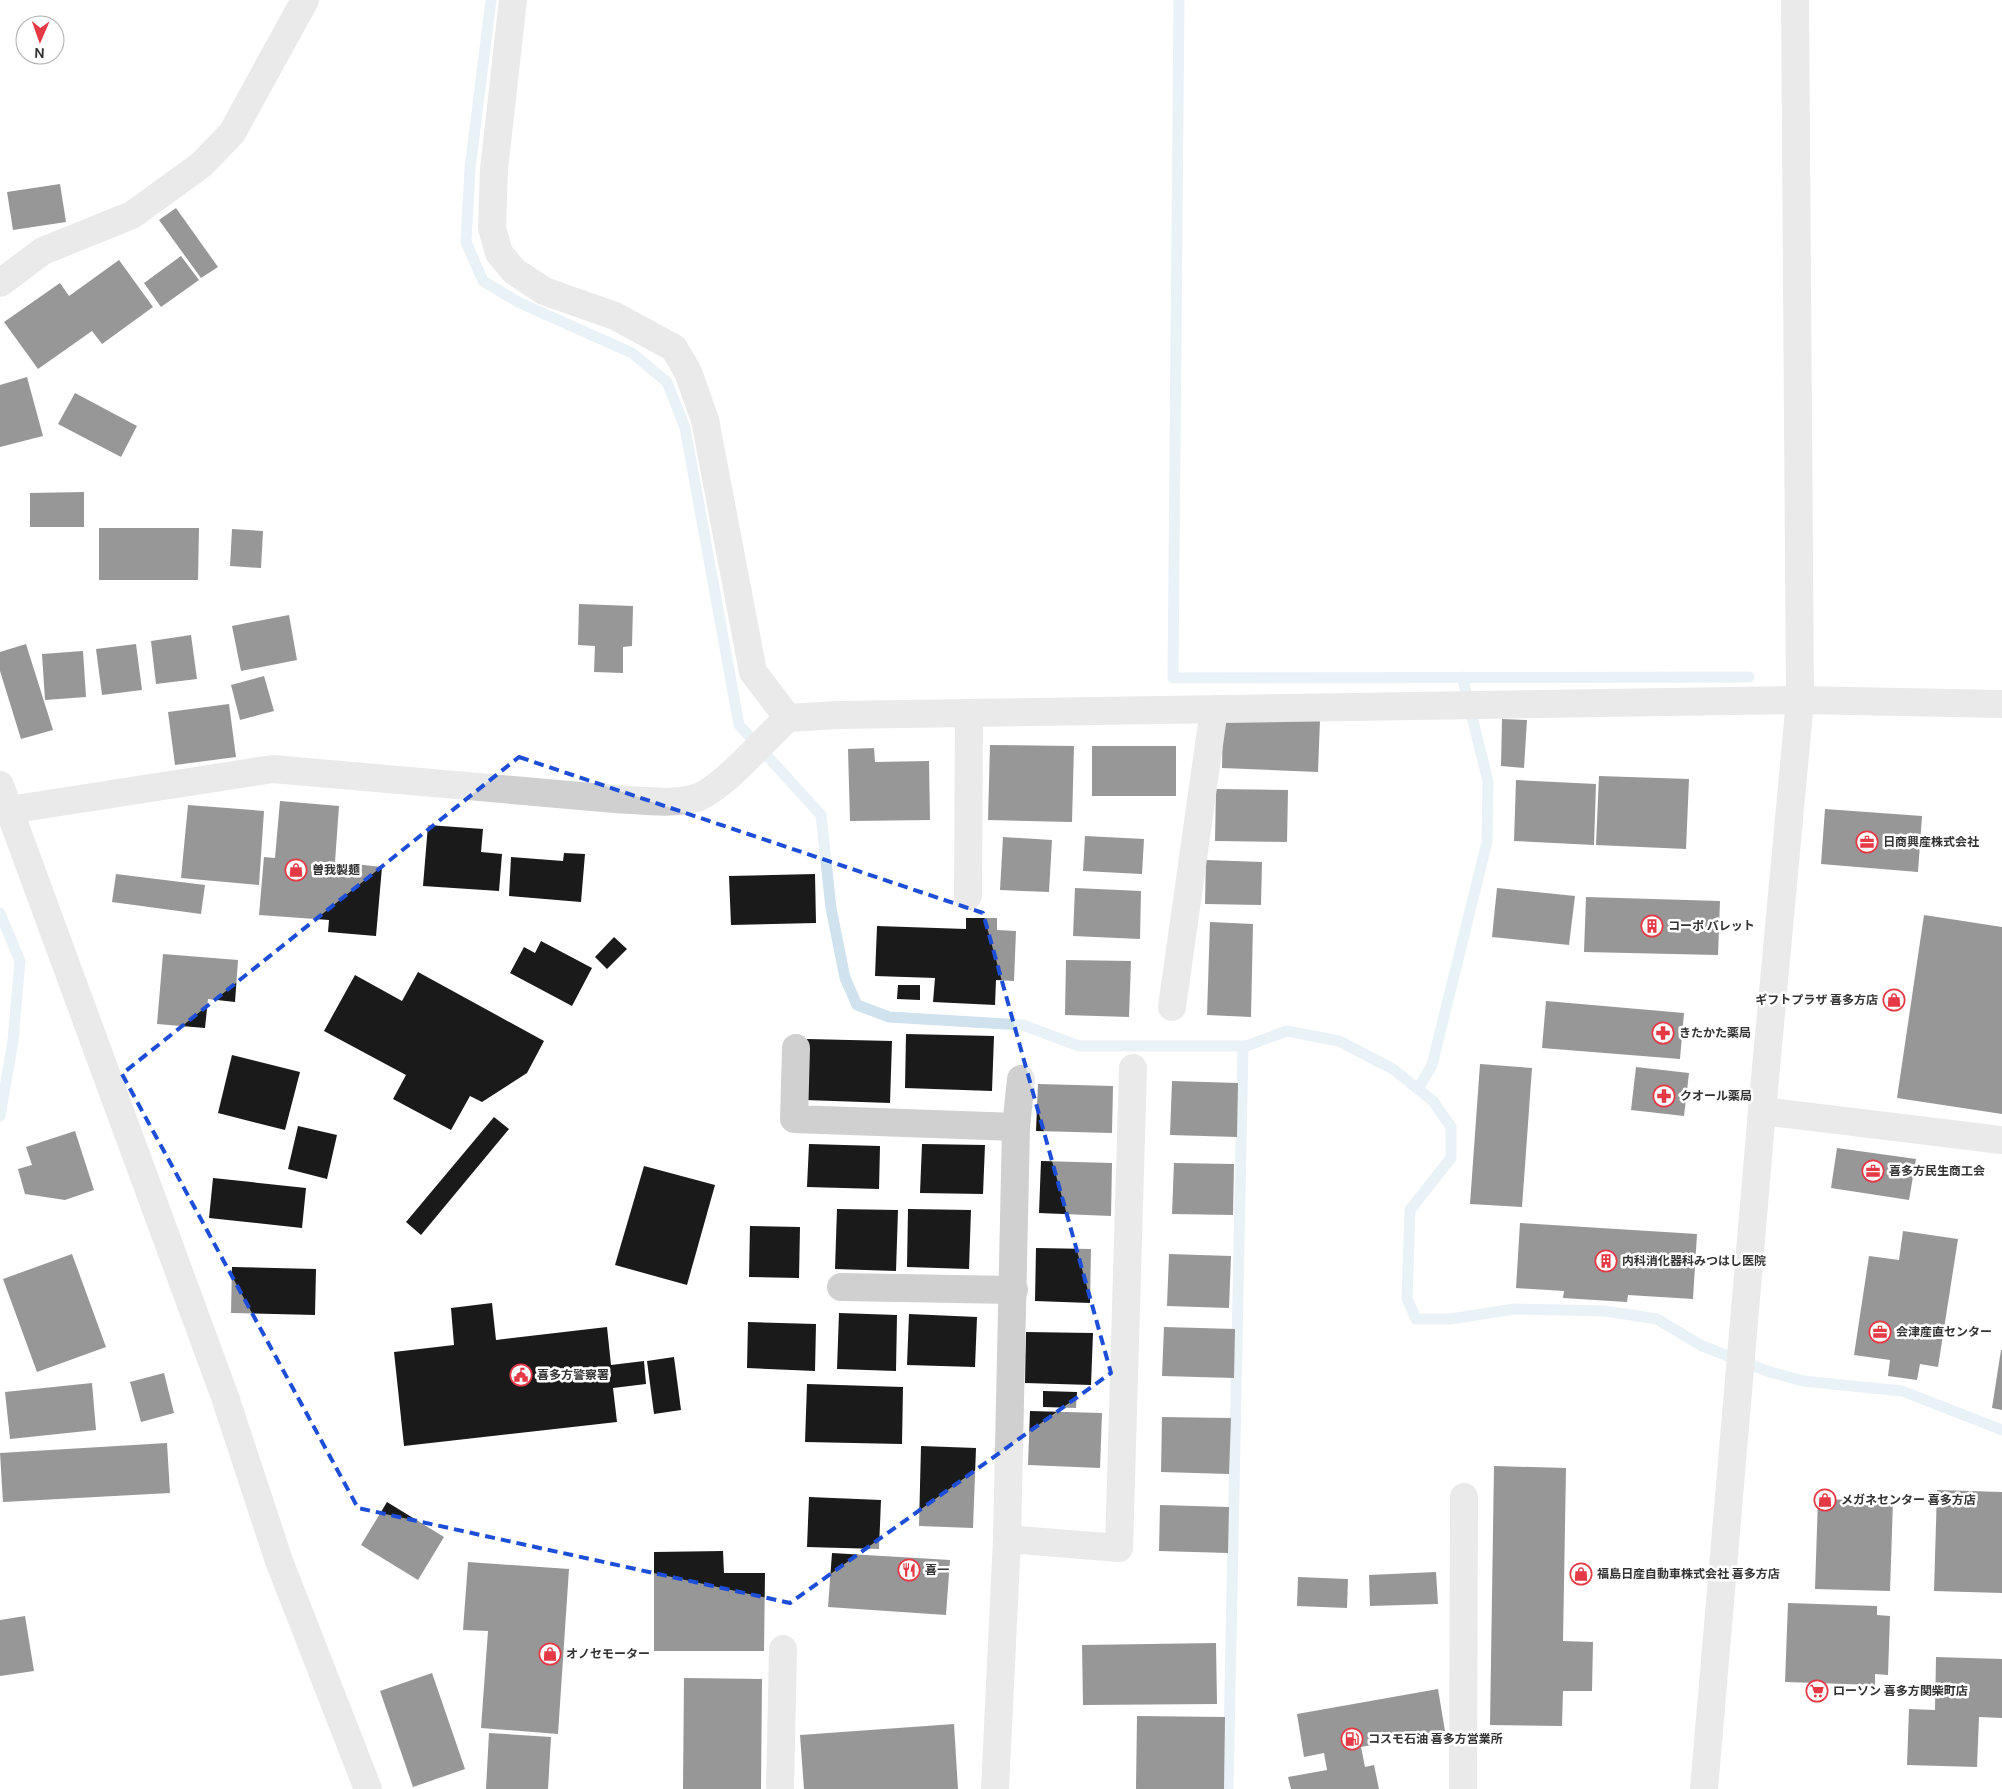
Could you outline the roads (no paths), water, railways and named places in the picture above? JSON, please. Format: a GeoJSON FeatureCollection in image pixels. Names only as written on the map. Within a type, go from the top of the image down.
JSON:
{"type":"FeatureCollection","features":[{"type":"Feature","properties":{"kind":"street"},"geometry":{"type":"LineString","coordinates":[[0,283],[43,251],[132,215],[201,164],[232,133],[305,0]]}},
{"type":"Feature","properties":{"kind":"street"},"geometry":{"type":"LineString","coordinates":[[513,0],[494,169],[492,228],[499,252],[514,271],[544,291],[615,316],[674,348],[688,372],[705,420],[752,672],[781,724]]}},
{"type":"Feature","properties":{"kind":"street"},"geometry":{"type":"LineString","coordinates":[[1704,1789],[1762,1111],[1800,700],[1795,0]]}},
{"type":"Feature","properties":{"kind":"street"},"geometry":{"type":"LineString","coordinates":[[368,1789],[279,1561],[225,1397],[5,798],[273,769],[660,801],[696,798],[730,775],[781,724],[838,715],[1800,700],[2002,704]]}},
{"type":"Feature","properties":{"kind":"street"},"geometry":{"type":"LineString","coordinates":[[1172,1008],[1214,709]]}},
{"type":"Feature","properties":{"kind":"street"},"geometry":{"type":"LineString","coordinates":[[968,714],[968,896]]}},
{"type":"Feature","properties":{"kind":"street"},"geometry":{"type":"LineString","coordinates":[[796,1048],[794,1119],[1016,1127]]}},
{"type":"Feature","properties":{"kind":"street"},"geometry":{"type":"LineString","coordinates":[[1007,1539],[1119,1548],[1133,1068]]}},
{"type":"Feature","properties":{"kind":"street"},"geometry":{"type":"LineString","coordinates":[[995,1789],[1007,1539],[1014,1290],[1016,1127],[1021,1078]]}},
{"type":"Feature","properties":{"kind":"street"},"geometry":{"type":"LineString","coordinates":[[1762,1111],[2002,1140]]}},
{"type":"Feature","properties":{"kind":"street"},"geometry":{"type":"LineString","coordinates":[[841,1287],[1014,1290]]}},
{"type":"Feature","properties":{"kind":"street"},"geometry":{"type":"LineString","coordinates":[[1463,1789],[1464,1496]]}},
{"type":"Feature","properties":{"kind":"street"},"geometry":{"type":"LineString","coordinates":[[780,1789],[783,1649]]}},
{"type":"Feature","properties":{"kind":"waterway"},"geometry":{"type":"LineString","coordinates":[[491,0],[470,169],[466,242],[483,281],[520,303],[632,353],[667,382],[685,428],[739,725],[821,815],[831,908],[845,978],[857,1005],[889,1017],[1023,1025],[1079,1046],[1246,1046],[1287,1031],[1339,1041],[1393,1069],[1433,1101],[1451,1127],[1451,1158],[1410,1210],[1407,1299],[1416,1319],[1450,1319],[1515,1309],[1605,1311],[1657,1319],[1702,1346],[1770,1372],[1803,1381],[1902,1391],[2002,1430]]}},
{"type":"Feature","properties":{"kind":"waterway"},"geometry":{"type":"LineString","coordinates":[[1179,0],[1173,678],[1749,677]]}},
{"type":"Feature","properties":{"kind":"waterway"},"geometry":{"type":"LineString","coordinates":[[1418,1089],[1432,1065],[1487,842],[1488,781],[1462,677]]}},
{"type":"Feature","properties":{"kind":"waterway"},"geometry":{"type":"LineString","coordinates":[[0,913],[20,961],[13,1041],[0,1116]]}},
{"type":"Feature","properties":{"kind":"waterway"},"geometry":{"type":"LineString","coordinates":[[1228,1789],[1243,1046]]}},
{"type":"Feature","properties":{"kind":"place","name":"日商興産株式会社"},"geometry":{"type":"Point","coordinates":[1867,842]}},
{"type":"Feature","properties":{"kind":"place","name":"曽我製麺"},"geometry":{"type":"Point","coordinates":[296,870]}},
{"type":"Feature","properties":{"kind":"place","name":"コーポ バレット"},"geometry":{"type":"Point","coordinates":[1652,926]}},
{"type":"Feature","properties":{"kind":"place","name":"ギフトプラザ 喜多方店"},"geometry":{"type":"Point","coordinates":[1894,1000]}},
{"type":"Feature","properties":{"kind":"place","name":"きたかた薬局"},"geometry":{"type":"Point","coordinates":[1663,1033]}},
{"type":"Feature","properties":{"kind":"place","name":"クオール薬局"},"geometry":{"type":"Point","coordinates":[1664,1096]}},
{"type":"Feature","properties":{"kind":"place","name":"喜多方民生商工会"},"geometry":{"type":"Point","coordinates":[1873,1171]}},
{"type":"Feature","properties":{"kind":"place","name":"内科消化器科みつはし医院"},"geometry":{"type":"Point","coordinates":[1606,1261]}},
{"type":"Feature","properties":{"kind":"place","name":"会津産直センター"},"geometry":{"type":"Point","coordinates":[1880,1332]}},
{"type":"Feature","properties":{"kind":"place","name":"喜多方警察署"},"geometry":{"type":"Point","coordinates":[521,1375]}},
{"type":"Feature","properties":{"kind":"place","name":"メガネセンター 喜多方店"},"geometry":{"type":"Point","coordinates":[1825,1500]}},
{"type":"Feature","properties":{"kind":"place","name":"喜一"},"geometry":{"type":"Point","coordinates":[909,1570]}},
{"type":"Feature","properties":{"kind":"place","name":"福島日産自動車株式会社 喜多方店"},"geometry":{"type":"Point","coordinates":[1581,1574]}},
{"type":"Feature","properties":{"kind":"place","name":"オノセモーター"},"geometry":{"type":"Point","coordinates":[550,1654]}},
{"type":"Feature","properties":{"kind":"place","name":"ローソン 喜多方関柴町店"},"geometry":{"type":"Point","coordinates":[1817,1691]}},
{"type":"Feature","properties":{"kind":"place","name":"コスモ石油 喜多方営業所"},"geometry":{"type":"Point","coordinates":[1352,1739]}}]}
